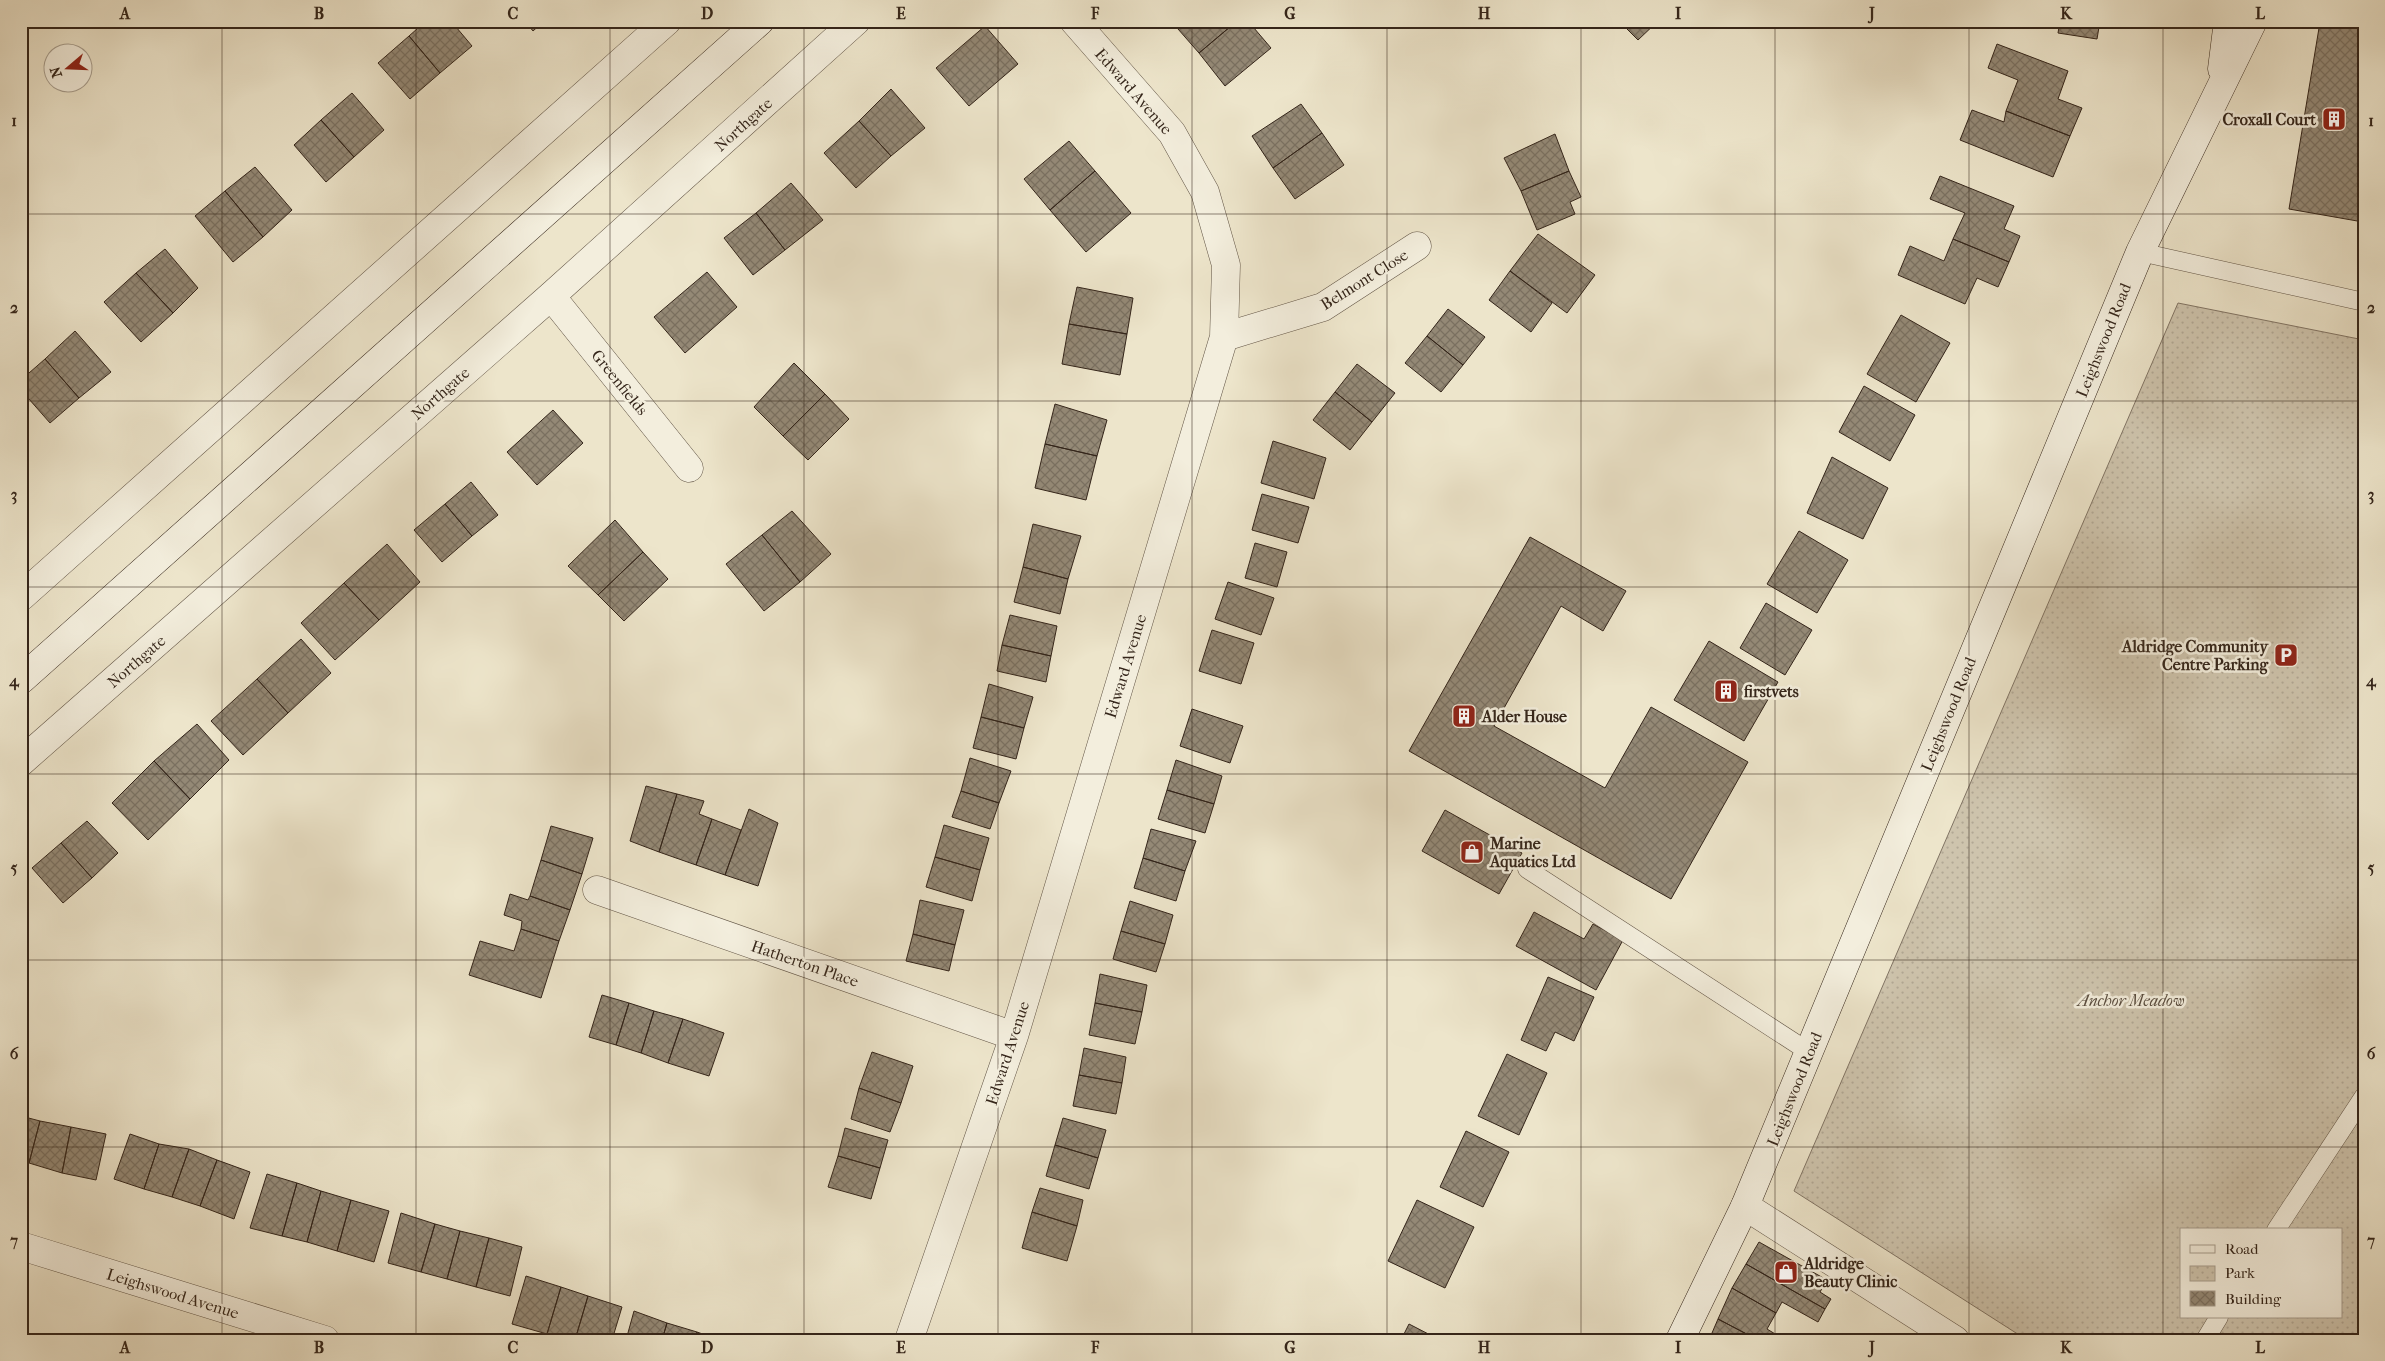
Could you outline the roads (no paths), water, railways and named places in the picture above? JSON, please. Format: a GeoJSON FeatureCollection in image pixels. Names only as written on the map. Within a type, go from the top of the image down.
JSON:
{"type":"FeatureCollection","features":[{"type":"Feature","properties":{"kind":"street"},"geometry":{"type":"LineString","coordinates":[[21,597],[667,21]]}},
{"type":"Feature","properties":{"kind":"street"},"geometry":{"type":"LineString","coordinates":[[21,680],[760,21]]}},
{"type":"Feature","properties":{"kind":"street","name":"Northgate"},"geometry":{"type":"LineString","coordinates":[[21,762],[551,296],[856,21]]}},
{"type":"Feature","properties":{"kind":"street","name":"Edward Avenue"},"geometry":{"type":"LineString","coordinates":[[909,1340],[1014,1036],[1224,337],[1226,265],[1205,192],[1172,133],[1074,21]]}},
{"type":"Feature","properties":{"kind":"street","name":"Leighswood Road"},"geometry":{"type":"LineString","coordinates":[[2220,90],[2228,21]]}},
{"type":"Feature","properties":{"kind":"street","name":"Leighswood Road"},"geometry":{"type":"LineString","coordinates":[[1680,1340],[1746,1206],[2140,252],[2253,21]]}},
{"type":"Feature","properties":{"kind":"street","name":"Belmont Close"},"geometry":{"type":"LineString","coordinates":[[1224,337],[1323,307],[1417,246]]}},
{"type":"Feature","properties":{"kind":"street","name":"Greenfields"},"geometry":{"type":"LineString","coordinates":[[551,296],[689,468]]}},
{"type":"Feature","properties":{"kind":"street","name":"Hatherton Place"},"geometry":{"type":"LineString","coordinates":[[596,890],[1014,1036]]}},
{"type":"Feature","properties":{"kind":"street"},"geometry":{"type":"LineString","coordinates":[[1746,1206],[1955,1340]]}},
{"type":"Feature","properties":{"kind":"street","name":"Leighswood Avenue"},"geometry":{"type":"LineString","coordinates":[[21,1246],[325,1340]]}},
{"type":"Feature","properties":{"kind":"lane"},"geometry":{"type":"LineString","coordinates":[[2140,252],[2364,302]]}},
{"type":"Feature","properties":{"kind":"lane"},"geometry":{"type":"LineString","coordinates":[[1527,869],[1809,1052]]}},
{"type":"Feature","properties":{"kind":"lane"},"geometry":{"type":"LineString","coordinates":[[2277,1228],[2364,1096]]}},
{"type":"Feature","properties":{"kind":"lane"},"geometry":{"type":"LineString","coordinates":[[2204,1340],[2218,1318]]}},
{"type":"Feature","properties":{"kind":"place","name":"Croxall Court"},"geometry":{"type":"Point","coordinates":[2334,119]}},
{"type":"Feature","properties":{"kind":"place","name":"Aldridge Community Centre Parking"},"geometry":{"type":"Point","coordinates":[2286,655]}},
{"type":"Feature","properties":{"kind":"place","name":"firstvets"},"geometry":{"type":"Point","coordinates":[1726,691]}},
{"type":"Feature","properties":{"kind":"place","name":"Alder House"},"geometry":{"type":"Point","coordinates":[1464,716]}},
{"type":"Feature","properties":{"kind":"place","name":"Marine Aquatics Ltd"},"geometry":{"type":"Point","coordinates":[1472,852]}},
{"type":"Feature","properties":{"kind":"place","name":"Aldridge Beauty Clinic"},"geometry":{"type":"Point","coordinates":[1786,1272]}},
{"type":"Feature","properties":{"kind":"park label","name":"Anchor Meadow"},"geometry":{"type":"Point","coordinates":[2131,1000]}}]}
